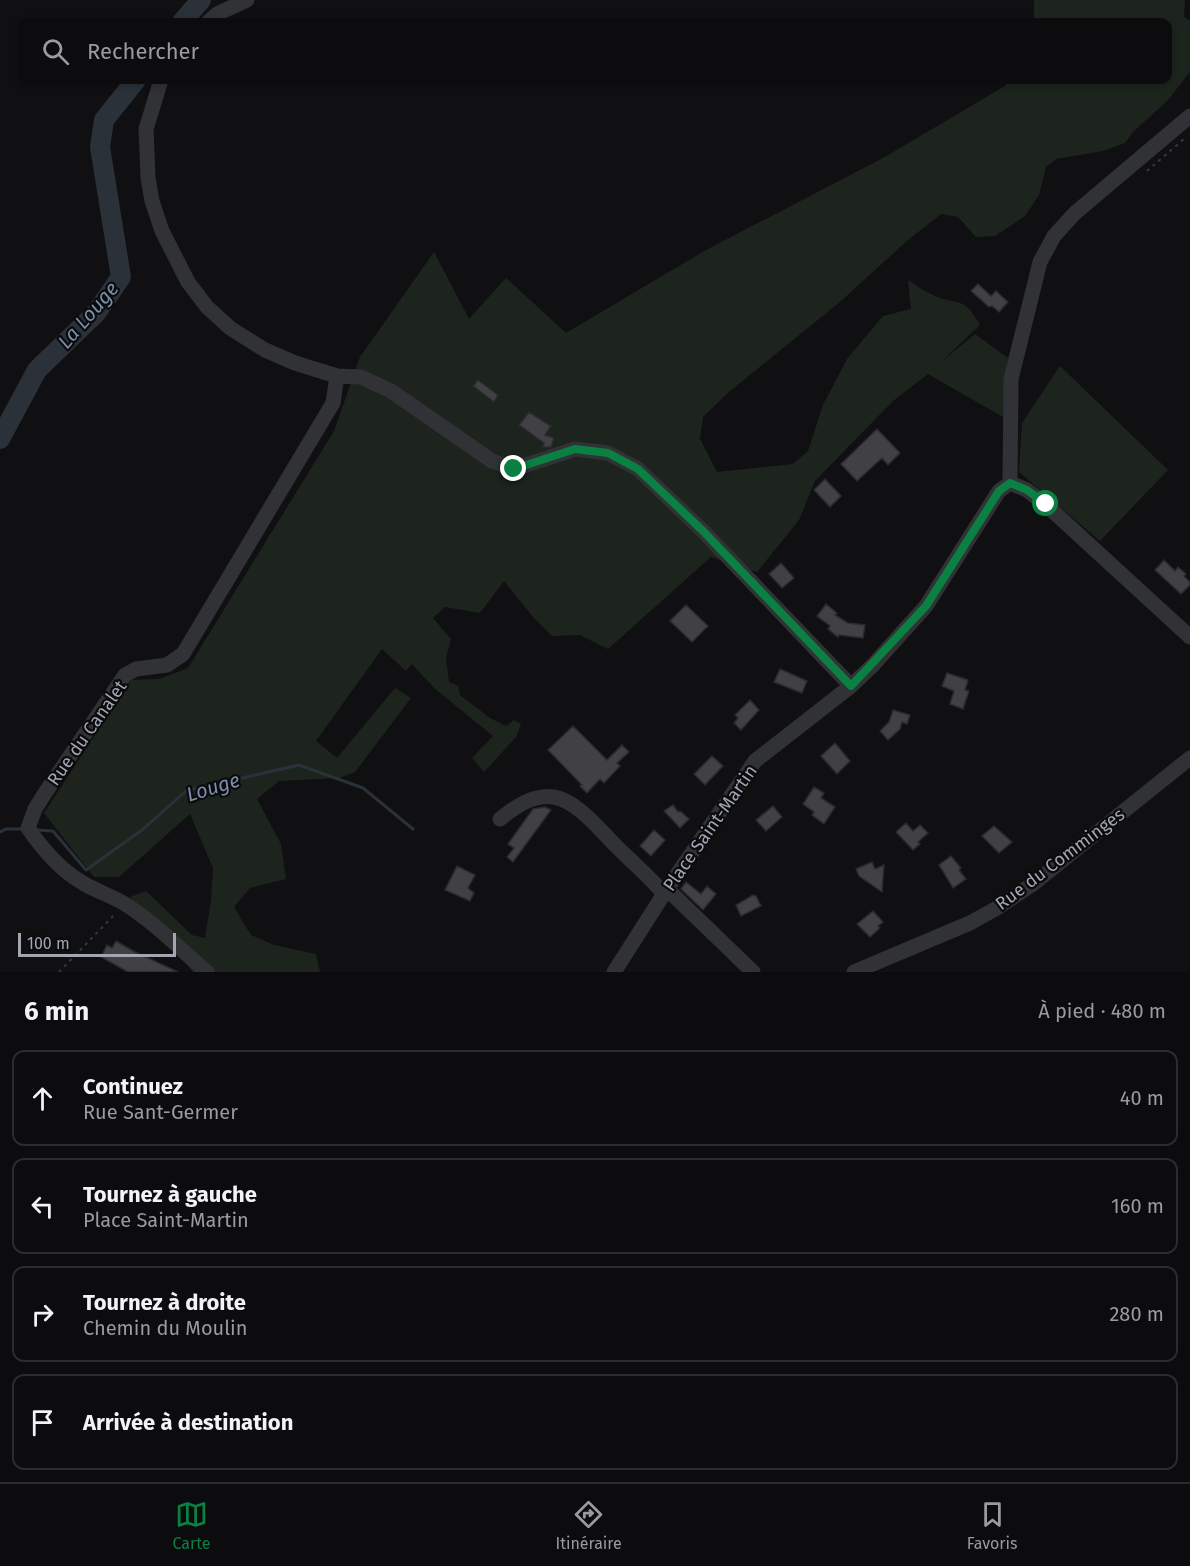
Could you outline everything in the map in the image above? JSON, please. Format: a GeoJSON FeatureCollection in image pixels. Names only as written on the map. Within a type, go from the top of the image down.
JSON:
{"type":"FeatureCollection","features":[{"type":"Feature","properties":{"kind":"street"},"geometry":{"type":"LineString","coordinates":[[212,18],[247,0]]}},
{"type":"Feature","properties":{"kind":"street"},"geometry":{"type":"LineString","coordinates":[[160,84],[146,129],[148,178],[152,201],[162,231],[188,282],[207,307],[230,328],[265,350],[295,363],[337,376],[361,377],[391,391],[492,461],[514,469],[575,449],[608,453],[638,469],[703,531],[851,686]]}},
{"type":"Feature","properties":{"kind":"street"},"geometry":{"type":"LineString","coordinates":[[1190,116],[1075,213],[1054,236],[1041,262],[1011,379],[1010,483],[1027,490],[1046,504],[1190,637]]}},
{"type":"Feature","properties":{"kind":"street","name":"Rue du Canalet"},"geometry":{"type":"LineString","coordinates":[[207,972],[155,927],[124,904],[83,883],[61,867],[41,847],[28,828],[35,809],[125,675],[136,669],[167,665],[183,654],[333,403],[337,376]]}},
{"type":"Feature","properties":{"kind":"street","name":"Place Saint-Martin"},"geometry":{"type":"LineString","coordinates":[[614,972],[755,761],[851,686],[926,606],[999,491],[1010,483]]}},
{"type":"Feature","properties":{"kind":"street","name":"Rue du Comminges"},"geometry":{"type":"LineString","coordinates":[[854,972],[970,923],[997,908],[1033,884],[1190,758]]}},
{"type":"Feature","properties":{"kind":"street"},"geometry":{"type":"LineString","coordinates":[[500,819],[516,807],[531,800],[542,797],[564,800],[595,824],[753,972]]}},
{"type":"Feature","properties":{"kind":"path"},"geometry":{"type":"LineString","coordinates":[[1145,172],[1190,134]]}},
{"type":"Feature","properties":{"kind":"path"},"geometry":{"type":"LineString","coordinates":[[59,972],[105,927],[124,904]]}},
{"type":"Feature","properties":{"kind":"shaded area"},"geometry":{"type":"Polygon","coordinates":[[[1034,0],[1185,0],[1184,17],[1190,21],[1190,72],[1167,101],[1133,132],[1125,143],[1103,151],[1056,159],[1046,167],[1039,195],[1025,216],[995,236],[976,237],[958,217],[941,214],[908,240],[841,301],[729,392],[703,417],[700,439],[717,472],[793,464],[808,451],[823,405],[847,359],[883,316],[911,309],[908,280],[933,295],[965,305],[980,325],[940,363],[975,334],[1008,358],[1003,417],[928,374],[893,401],[815,481],[799,520],[757,572],[711,557],[608,649],[580,635],[552,636],[504,581],[480,613],[445,607],[433,618],[451,639],[446,658],[449,682],[458,686],[460,695],[490,718],[506,726],[514,720],[521,724],[516,737],[484,772],[472,758],[493,736],[434,688],[412,664],[406,671],[382,649],[316,741],[337,758],[395,688],[411,698],[355,772],[339,778],[279,781],[257,799],[281,844],[286,879],[250,888],[234,907],[251,935],[274,945],[316,954],[320,972],[193,972],[130,897],[146,891],[192,935],[205,938],[213,868],[190,814],[119,877],[94,877],[44,813],[131,680],[159,679],[188,668],[334,431],[360,357],[434,252],[469,319],[506,278],[566,333],[706,250],[883,158],[1006,84],[1172,84],[1172,18],[1034,18],[1034,0]]]}},
{"type":"Feature","properties":{"kind":"shaded area"},"geometry":{"type":"Polygon","coordinates":[[[1060,366],[1168,470],[1100,541],[1019,472],[1022,423],[1060,366]]]}},
{"type":"Feature","properties":{"kind":"building"},"geometry":{"type":"Polygon","coordinates":[[[978,284],[991,296],[996,291],[1008,302],[999,312],[992,306],[989,307],[971,291],[978,284]]]}},
{"type":"Feature","properties":{"kind":"building"},"geometry":{"type":"Polygon","coordinates":[[[478,380],[498,395],[494,402],[473,386],[478,380]]]}},
{"type":"Feature","properties":{"kind":"building"},"geometry":{"type":"Polygon","coordinates":[[[529,412],[551,426],[545,435],[554,438],[551,447],[543,447],[544,443],[519,425],[529,412]]]}},
{"type":"Feature","properties":{"kind":"building"},"geometry":{"type":"Polygon","coordinates":[[[877,429],[900,453],[888,465],[882,458],[857,481],[841,464],[877,429]]]}},
{"type":"Feature","properties":{"kind":"building"},"geometry":{"type":"Polygon","coordinates":[[[825,479],[841,496],[830,507],[814,490],[825,479]]]}},
{"type":"Feature","properties":{"kind":"building"},"geometry":{"type":"Polygon","coordinates":[[[1164,560],[1175,571],[1178,567],[1186,574],[1184,576],[1190,582],[1181,594],[1155,570],[1164,560]]]}},
{"type":"Feature","properties":{"kind":"building"},"geometry":{"type":"Polygon","coordinates":[[[781,563],[794,578],[782,588],[769,574],[781,563]]]}},
{"type":"Feature","properties":{"kind":"building"},"geometry":{"type":"Polygon","coordinates":[[[826,604],[837,613],[835,615],[848,623],[865,625],[863,638],[839,635],[838,637],[828,629],[830,626],[817,616],[826,604]]]}},
{"type":"Feature","properties":{"kind":"building"},"geometry":{"type":"Polygon","coordinates":[[[686,605],[708,626],[692,642],[670,621],[686,605]]]}},
{"type":"Feature","properties":{"kind":"building"},"geometry":{"type":"Polygon","coordinates":[[[780,669],[807,681],[802,693],[774,682],[780,669]]]}},
{"type":"Feature","properties":{"kind":"building"},"geometry":{"type":"Polygon","coordinates":[[[947,673],[968,680],[965,690],[969,691],[963,709],[950,704],[954,691],[942,686],[947,673]]]}},
{"type":"Feature","properties":{"kind":"building"},"geometry":{"type":"Polygon","coordinates":[[[750,700],[759,710],[741,730],[734,723],[738,718],[735,715],[750,700]]]}},
{"type":"Feature","properties":{"kind":"building"},"geometry":{"type":"Polygon","coordinates":[[[893,710],[910,715],[907,724],[902,722],[900,729],[888,740],[880,731],[889,722],[893,710]]]}},
{"type":"Feature","properties":{"kind":"building"},"geometry":{"type":"Polygon","coordinates":[[[573,726],[607,760],[622,745],[629,752],[617,763],[620,766],[604,783],[600,779],[587,793],[548,750],[573,726]]]}},
{"type":"Feature","properties":{"kind":"building"},"geometry":{"type":"Polygon","coordinates":[[[835,743],[850,761],[837,774],[821,756],[835,743]]]}},
{"type":"Feature","properties":{"kind":"building"},"geometry":{"type":"Polygon","coordinates":[[[712,756],[723,766],[705,785],[694,774],[712,756]]]}},
{"type":"Feature","properties":{"kind":"building"},"geometry":{"type":"Polygon","coordinates":[[[814,787],[824,793],[821,798],[835,807],[824,824],[803,804],[814,787]]]}},
{"type":"Feature","properties":{"kind":"building"},"geometry":{"type":"Polygon","coordinates":[[[673,805],[678,812],[680,811],[689,819],[680,828],[664,811],[673,805]]]}},
{"type":"Feature","properties":{"kind":"building"},"geometry":{"type":"Polygon","coordinates":[[[773,806],[782,817],[766,831],[756,820],[773,806]]]}},
{"type":"Feature","properties":{"kind":"building"},"geometry":{"type":"Polygon","coordinates":[[[545,807],[551,810],[513,862],[507,857],[514,848],[508,844],[533,809],[545,807]]]}},
{"type":"Feature","properties":{"kind":"building"},"geometry":{"type":"Polygon","coordinates":[[[906,823],[913,831],[920,825],[928,833],[913,850],[896,832],[906,823]]]}},
{"type":"Feature","properties":{"kind":"building"},"geometry":{"type":"Polygon","coordinates":[[[994,826],[1012,842],[999,853],[982,836],[994,826]]]}},
{"type":"Feature","properties":{"kind":"building"},"geometry":{"type":"Polygon","coordinates":[[[654,830],[665,840],[651,856],[640,846],[654,830]]]}},
{"type":"Feature","properties":{"kind":"building"},"geometry":{"type":"Polygon","coordinates":[[[951,856],[961,868],[959,870],[966,879],[953,888],[939,865],[951,856]]]}},
{"type":"Feature","properties":{"kind":"building"},"geometry":{"type":"Polygon","coordinates":[[[872,862],[875,869],[884,865],[882,892],[859,876],[856,869],[872,862]]]}},
{"type":"Feature","properties":{"kind":"building"},"geometry":{"type":"Polygon","coordinates":[[[457,866],[475,875],[468,888],[474,893],[470,901],[445,890],[457,866]]]}},
{"type":"Feature","properties":{"kind":"building"},"geometry":{"type":"Polygon","coordinates":[[[686,882],[701,894],[707,886],[716,894],[703,910],[681,889],[686,882]]]}},
{"type":"Feature","properties":{"kind":"building"},"geometry":{"type":"Polygon","coordinates":[[[753,895],[756,896],[761,906],[741,916],[736,905],[753,895]]]}},
{"type":"Feature","properties":{"kind":"building"},"geometry":{"type":"Polygon","coordinates":[[[873,911],[883,922],[870,937],[857,924],[873,911]]]}},
{"type":"Feature","properties":{"kind":"building"},"geometry":{"type":"Polygon","coordinates":[[[116,941],[178,972],[128,972],[101,957],[107,945],[112,948],[116,941]]]}},
{"type":"Feature","properties":{"kind":"waterway","name":"La Louge"},"geometry":{"type":"LineString","coordinates":[[185,18],[201,0]]}},
{"type":"Feature","properties":{"kind":"waterway","name":"La Louge"},"geometry":{"type":"LineString","coordinates":[[0,439],[37,370],[96,313],[121,277],[100,147],[104,120],[133,84]]}},
{"type":"Feature","properties":{"kind":"waterway","name":"Louge"},"geometry":{"type":"LineString","coordinates":[[36,830],[53,831],[86,870],[142,830],[186,791],[299,765],[363,788],[413,829]]}},
{"type":"Feature","properties":{"kind":"waterway","name":"Louge"},"geometry":{"type":"LineString","coordinates":[[0,832],[6,829],[23,829]]}},
{"type":"Feature","properties":{"kind":"route"},"geometry":{"type":"LineString","coordinates":[[514,469],[575,449],[608,453],[638,469],[703,531],[851,686],[926,606],[999,491],[1010,483],[1027,490],[1046,504]]}}]}
